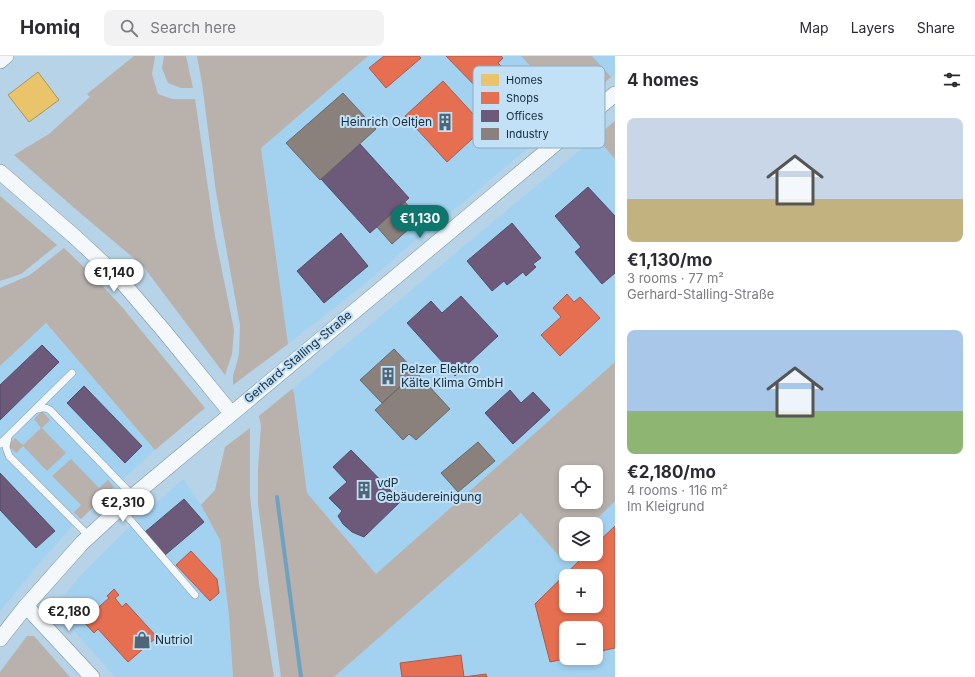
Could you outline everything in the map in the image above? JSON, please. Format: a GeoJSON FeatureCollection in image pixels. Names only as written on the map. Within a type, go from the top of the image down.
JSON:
{"type":"FeatureCollection","features":[{"type":"Feature","properties":{"kind":"street"},"geometry":{"type":"LineString","coordinates":[[0,61],[6,56]]}},
{"type":"Feature","properties":{"kind":"street","name":"Gerhard-Stalling-Straße"},"geometry":{"type":"LineString","coordinates":[[605,102],[615,94]]}},
{"type":"Feature","properties":{"kind":"street","name":"Gerhard-Stalling-Straße"},"geometry":{"type":"LineString","coordinates":[[0,639],[26,606],[89,536],[133,496],[550,148]]}},
{"type":"Feature","properties":{"kind":"street"},"geometry":{"type":"LineString","coordinates":[[0,172],[75,237],[117,276],[231,413]]}},
{"type":"Feature","properties":{"kind":"street"},"geometry":{"type":"LineString","coordinates":[[26,606],[92,677]]}},
{"type":"Feature","properties":{"kind":"lane"},"geometry":{"type":"LineString","coordinates":[[0,444],[72,373]]}},
{"type":"Feature","properties":{"kind":"lane"},"geometry":{"type":"LineString","coordinates":[[35,410],[42,408],[47,408],[50,410],[133,496]]}},
{"type":"Feature","properties":{"kind":"lane"},"geometry":{"type":"LineString","coordinates":[[8,436],[6,447],[9,456],[89,536]]}},
{"type":"Feature","properties":{"kind":"lane"},"geometry":{"type":"LineString","coordinates":[[120,508],[195,595]]}},
{"type":"Feature","properties":{"kind":"shaded area"},"geometry":{"type":"Polygon","coordinates":[[[134,56],[155,56],[152,74],[158,94],[172,99],[195,99],[215,236],[234,330],[232,354],[225,375],[143,266],[14,155],[49,134],[90,97],[87,94],[134,56]]]}},
{"type":"Feature","properties":{"kind":"shaded area"},"geometry":{"type":"Polygon","coordinates":[[[164,56],[186,56],[193,88],[181,88],[168,83],[162,68],[164,56]]]}},
{"type":"Feature","properties":{"kind":"shaded area"},"geometry":{"type":"Polygon","coordinates":[[[197,56],[368,56],[261,148],[288,344],[233,385],[233,376],[239,355],[240,325],[216,192],[202,83],[197,56]]]}},
{"type":"Feature","properties":{"kind":"shaded area"},"geometry":{"type":"Polygon","coordinates":[[[368,56],[521,56],[530,66],[473,66],[473,148],[528,148],[460,205],[437,222],[362,286],[288,344],[261,148],[368,56]]]}},
{"type":"Feature","properties":{"kind":"shaded area"},"geometry":{"type":"Polygon","coordinates":[[[521,56],[592,56],[601,66],[530,66],[521,56]]]}},
{"type":"Feature","properties":{"kind":"shaded area"},"geometry":{"type":"Polygon","coordinates":[[[592,56],[615,56],[615,74],[611,77],[605,70],[605,66],[601,66],[592,56]]]}},
{"type":"Feature","properties":{"kind":"shaded area"},"geometry":{"type":"Polygon","coordinates":[[[605,70],[611,77],[605,82],[605,70]]]}},
{"type":"Feature","properties":{"kind":"shaded area"},"geometry":{"type":"Polygon","coordinates":[[[615,121],[615,159],[605,147],[605,129],[615,121]]]}},
{"type":"Feature","properties":{"kind":"shaded area"},"geometry":{"type":"Polygon","coordinates":[[[605,147],[615,159],[615,362],[376,574],[307,493],[294,393],[292,389],[583,148],[605,147]]]}},
{"type":"Feature","properties":{"kind":"shaded area"},"geometry":{"type":"Polygon","coordinates":[[[0,196],[57,245],[21,274],[0,281],[0,196]]]}},
{"type":"Feature","properties":{"kind":"shaded area"},"geometry":{"type":"Polygon","coordinates":[[[64,248],[122,307],[205,408],[155,450],[46,323],[0,366],[0,288],[30,275],[64,248]]]}},
{"type":"Feature","properties":{"kind":"shaded area"},"geometry":{"type":"Polygon","coordinates":[[[45,323],[155,450],[69,530],[0,611],[0,366],[45,323]]]}},
{"type":"Feature","properties":{"kind":"shaded area"},"geometry":{"type":"Polygon","coordinates":[[[615,362],[615,501],[599,517],[559,517],[559,556],[521,513],[334,677],[281,677],[258,504],[258,470],[261,426],[259,416],[292,389],[294,393],[307,493],[376,574],[615,362]]]}},
{"type":"Feature","properties":{"kind":"shaded area"},"geometry":{"type":"Polygon","coordinates":[[[42,411],[50,420],[42,428],[66,453],[47,471],[23,446],[16,453],[8,445],[15,438],[23,445],[41,428],[34,419],[42,411]]]}},
{"type":"Feature","properties":{"kind":"shaded area"},"geometry":{"type":"Polygon","coordinates":[[[250,428],[250,495],[259,584],[274,677],[233,677],[229,616],[220,540],[201,505],[215,490],[225,447],[250,428]]]}},
{"type":"Feature","properties":{"kind":"shaded area"},"geometry":{"type":"Polygon","coordinates":[[[71,459],[99,488],[108,480],[114,487],[81,519],[74,512],[81,505],[52,476],[71,459]]]}},
{"type":"Feature","properties":{"kind":"shaded area"},"geometry":{"type":"Polygon","coordinates":[[[183,479],[201,505],[220,540],[229,616],[233,677],[115,677],[54,608],[80,576],[130,526],[183,479]]]}},
{"type":"Feature","properties":{"kind":"shaded area"},"geometry":{"type":"Polygon","coordinates":[[[615,501],[615,677],[334,677],[522,513],[559,556],[559,561],[603,561],[603,517],[599,517],[615,501]]]}},
{"type":"Feature","properties":{"kind":"shaded area"},"geometry":{"type":"Polygon","coordinates":[[[27,636],[34,636],[70,677],[0,677],[0,672],[27,636]]]}},
{"type":"Feature","properties":{"kind":"building: Homes"},"geometry":{"type":"Polygon","coordinates":[[[38,72],[59,100],[29,122],[8,95],[38,72]]]}},
{"type":"Feature","properties":{"kind":"building: Shops"},"geometry":{"type":"Polygon","coordinates":[[[384,56],[419,56],[421,58],[386,88],[369,68],[384,56]]]}},
{"type":"Feature","properties":{"kind":"building: Shops"},"geometry":{"type":"Polygon","coordinates":[[[446,56],[501,56],[503,58],[498,63],[501,66],[473,66],[473,84],[446,56]]]}},
{"type":"Feature","properties":{"kind":"building: Shops","name":"Heinrich Oeltjen"},"geometry":{"type":"Polygon","coordinates":[[[443,81],[473,114],[473,138],[447,162],[405,116],[443,81]]]}},
{"type":"Feature","properties":{"kind":"building: Shops"},"geometry":{"type":"Polygon","coordinates":[[[567,294],[574,302],[580,297],[600,318],[560,356],[541,335],[561,317],[553,308],[567,294]]]}},
{"type":"Feature","properties":{"kind":"building: Shops"},"geometry":{"type":"Polygon","coordinates":[[[615,526],[615,648],[603,651],[603,621],[559,621],[559,660],[550,662],[535,604],[559,580],[559,613],[603,613],[603,569],[571,569],[579,561],[603,561],[603,537],[615,526]]]}},
{"type":"Feature","properties":{"kind":"building: Shops"},"geometry":{"type":"Polygon","coordinates":[[[191,551],[217,579],[219,593],[210,601],[176,565],[191,551]]]}},
{"type":"Feature","properties":{"kind":"building: Shops"},"geometry":{"type":"Polygon","coordinates":[[[114,589],[119,595],[115,598],[122,607],[126,603],[157,637],[128,662],[98,629],[94,633],[83,621],[109,598],[107,596],[114,589]]]}},
{"type":"Feature","properties":{"kind":"building: Shops"},"geometry":{"type":"Polygon","coordinates":[[[461,655],[464,677],[402,677],[400,663],[461,655]]]}},
{"type":"Feature","properties":{"kind":"building: Shops"},"geometry":{"type":"Polygon","coordinates":[[[486,674],[487,677],[464,677],[486,674]]]}},
{"type":"Feature","properties":{"kind":"building: Offices"},"geometry":{"type":"Polygon","coordinates":[[[360,144],[409,198],[370,233],[321,179],[360,144]]]}},
{"type":"Feature","properties":{"kind":"building: Offices"},"geometry":{"type":"Polygon","coordinates":[[[588,187],[615,216],[615,273],[602,284],[575,252],[581,247],[555,216],[588,187]]]}},
{"type":"Feature","properties":{"kind":"building: Offices"},"geometry":{"type":"Polygon","coordinates":[[[512,223],[541,258],[533,264],[536,267],[526,276],[523,272],[507,285],[504,281],[492,291],[467,261],[512,223]]]}},
{"type":"Feature","properties":{"kind":"building: Offices"},"geometry":{"type":"Polygon","coordinates":[[[341,233],[368,266],[324,303],[297,271],[341,233]]]}},
{"type":"Feature","properties":{"kind":"building: Offices"},"geometry":{"type":"Polygon","coordinates":[[[461,296],[498,336],[455,376],[407,323],[431,301],[442,313],[461,296]]]}},
{"type":"Feature","properties":{"kind":"building: Offices"},"geometry":{"type":"Polygon","coordinates":[[[42,345],[59,362],[0,420],[0,385],[42,345]]]}},
{"type":"Feature","properties":{"kind":"building: Offices"},"geometry":{"type":"Polygon","coordinates":[[[84,386],[142,446],[125,463],[67,403],[84,386]]]}},
{"type":"Feature","properties":{"kind":"building: Offices"},"geometry":{"type":"Polygon","coordinates":[[[510,390],[521,403],[533,392],[550,410],[513,444],[485,413],[510,390]]]}},
{"type":"Feature","properties":{"kind":"building: Offices","name":"vdP Gebäudereinigung"},"geometry":{"type":"Polygon","coordinates":[[[351,450],[401,501],[364,537],[352,532],[343,524],[338,516],[342,511],[329,498],[347,482],[333,467],[351,450]]]}},
{"type":"Feature","properties":{"kind":"building: Offices"},"geometry":{"type":"Polygon","coordinates":[[[0,473],[55,531],[36,548],[0,510],[0,473]]]}},
{"type":"Feature","properties":{"kind":"building: Offices"},"geometry":{"type":"Polygon","coordinates":[[[184,499],[204,522],[165,555],[145,532],[184,499]]]}},
{"type":"Feature","properties":{"kind":"building: Industry"},"geometry":{"type":"Polygon","coordinates":[[[343,93],[376,129],[320,180],[286,143],[343,93]]]}},
{"type":"Feature","properties":{"kind":"building: Industry"},"geometry":{"type":"Polygon","coordinates":[[[405,202],[420,219],[392,244],[377,227],[405,202]]]}},
{"type":"Feature","properties":{"kind":"building: Industry","name":"Pelzer Elektro Kälte Klima GmbH"},"geometry":{"type":"Polygon","coordinates":[[[394,349],[416,372],[382,403],[360,380],[394,349]]]}},
{"type":"Feature","properties":{"kind":"building: Industry"},"geometry":{"type":"Polygon","coordinates":[[[416,372],[450,409],[416,440],[409,434],[403,440],[375,410],[416,372]]]}},
{"type":"Feature","properties":{"kind":"building: Industry"},"geometry":{"type":"Polygon","coordinates":[[[478,442],[495,461],[458,492],[441,473],[478,442]]]}},
{"type":"Feature","properties":{"kind":"waterway"},"geometry":{"type":"LineString","coordinates":[[277,497],[301,677]]}},
{"type":"Feature","properties":{"kind":"place","name":"Heinrich Oeltjen"},"geometry":{"type":"Point","coordinates":[445,122]}},
{"type":"Feature","properties":{"kind":"place","name":"Pelzer Elektro Kälte Klima GmbH"},"geometry":{"type":"Point","coordinates":[388,376]}},
{"type":"Feature","properties":{"kind":"place","name":"vdP Gebäudereinigung"},"geometry":{"type":"Point","coordinates":[364,490]}},
{"type":"Feature","properties":{"kind":"place","name":"Nutriol"},"geometry":{"type":"Point","coordinates":[142,640]}}]}
